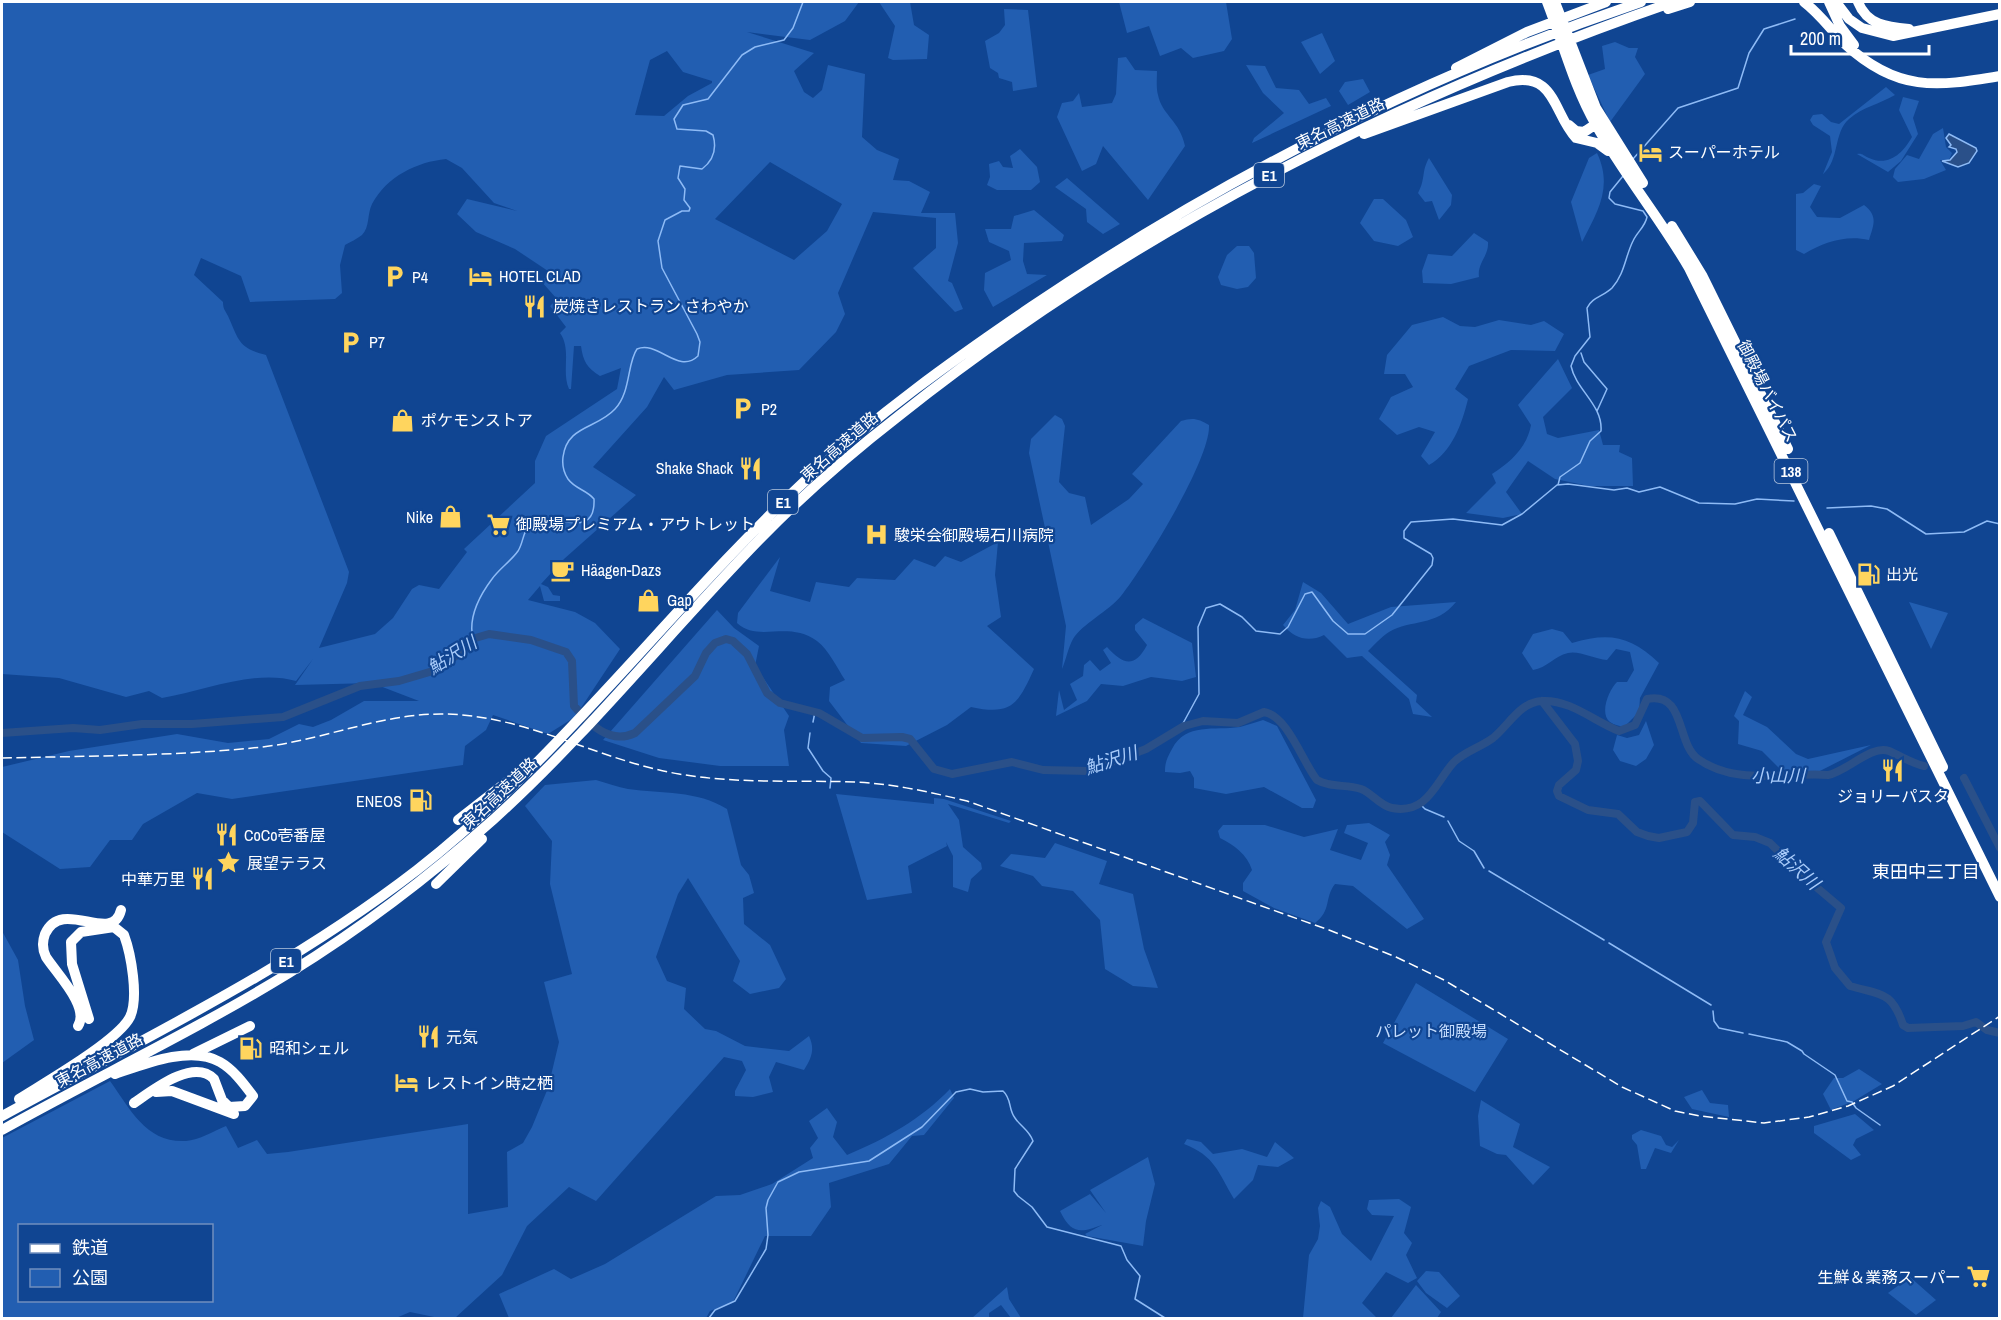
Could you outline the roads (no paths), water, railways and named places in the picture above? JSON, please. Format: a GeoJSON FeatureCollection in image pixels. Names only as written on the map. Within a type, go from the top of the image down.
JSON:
{"type":"FeatureCollection","features":[{"type":"Feature","properties":{"kind":"highway","name":"御殿場バイパス"},"geometry":{"type":"LineString","coordinates":[[1547,2],[1578,89],[1594,123],[1628,167]]}},
{"type":"Feature","properties":{"kind":"highway","name":"御殿場バイパス"},"geometry":{"type":"LineString","coordinates":[[1555,2],[1583,80],[1607,129],[1665,225],[1699,287],[1982,855],[2000,897]]}},
{"type":"Feature","properties":{"kind":"highway"},"geometry":{"type":"LineString","coordinates":[[1552,34],[1570,27],[1606,2]]}},
{"type":"Feature","properties":{"kind":"highway","name":"東名高速道路"},"geometry":{"type":"LineString","coordinates":[[2,1114],[236,990],[326,935],[441,851],[541,763],[797,503],[987,344],[1125,258],[1282,169],[1552,34],[1641,2]]}},
{"type":"Feature","properties":{"kind":"highway","name":"東名高速道路"},"geometry":{"type":"LineString","coordinates":[[1570,27],[1606,25],[1673,2]]}},
{"type":"Feature","properties":{"kind":"highway"},"geometry":{"type":"LineString","coordinates":[[1606,25],[1617,26],[1690,2]]}},
{"type":"Feature","properties":{"kind":"highway"},"geometry":{"type":"LineString","coordinates":[[1804,2],[1844,43],[1886,71],[1921,83],[1950,84],[2000,76]]}},
{"type":"Feature","properties":{"kind":"highway"},"geometry":{"type":"LineString","coordinates":[[1829,2],[1840,26],[1866,59]]}},
{"type":"Feature","properties":{"kind":"highway"},"geometry":{"type":"LineString","coordinates":[[1836,2],[1849,19],[1877,34],[1903,35],[1918,29],[2000,14]]}},
{"type":"Feature","properties":{"kind":"highway"},"geometry":{"type":"LineString","coordinates":[[1858,2],[1864,13],[1877,24],[1885,27],[1918,29]]}},
{"type":"Feature","properties":{"kind":"highway","name":"東名高速道路"},"geometry":{"type":"LineString","coordinates":[[999,336],[1079,274],[1165,222],[1287,154],[1509,40],[1552,34]]}},
{"type":"Feature","properties":{"kind":"highway"},"geometry":{"type":"LineString","coordinates":[[1282,169],[1394,122],[1508,82],[1524,80],[1546,89],[1576,138],[1600,144],[1628,167]]}},
{"type":"Feature","properties":{"kind":"highway"},"geometry":{"type":"LineString","coordinates":[[1563,116],[1578,132],[1587,131],[1594,123],[1595,115],[1583,80]]}},
{"type":"Feature","properties":{"kind":"highway"},"geometry":{"type":"LineString","coordinates":[[458,820],[541,763],[607,698]]}},
{"type":"Feature","properties":{"kind":"highway","name":"東名高速道路"},"geometry":{"type":"LineString","coordinates":[[2,1130],[257,991],[342,939],[456,852],[535,781],[541,763]]}},
{"type":"Feature","properties":{"kind":"highway"},"geometry":{"type":"LineString","coordinates":[[436,884],[496,825],[535,781]]}},
{"type":"Feature","properties":{"kind":"highway","name":"御殿場バイパス"},"geometry":{"type":"LineString","coordinates":[[1982,855],[2000,883]]}},
{"type":"Feature","properties":{"kind":"highway"},"geometry":{"type":"LineString","coordinates":[[78,1026],[82,1019],[81,1008],[46,957],[43,948],[45,934],[55,923],[64,919],[111,923],[118,918],[122,910]]}},
{"type":"Feature","properties":{"kind":"highway"},"geometry":{"type":"LineString","coordinates":[[2,1114],[96,1048],[128,1020],[134,1000],[130,967],[124,935],[114,927],[81,932],[73,939],[70,946],[74,971],[89,1019]]}},
{"type":"Feature","properties":{"kind":"highway"},"geometry":{"type":"LineString","coordinates":[[59,1098],[131,1069],[186,1056],[250,1026]]}},
{"type":"Feature","properties":{"kind":"highway"},"geometry":{"type":"LineString","coordinates":[[186,1056],[208,1057],[224,1064],[253,1096],[251,1101],[241,1108],[229,1107],[222,1100],[214,1079],[197,1071],[180,1076],[134,1103],[165,1090],[231,1114],[243,1112],[259,1102]]}},
{"type":"Feature","properties":{"kind":"waterway"},"geometry":{"type":"LineString","coordinates":[[473,639],[472,623],[479,599],[495,575],[518,551],[529,526],[541,520],[580,523],[588,519],[593,512],[594,499],[571,482],[565,474],[563,460],[566,447],[576,433],[615,409],[624,394],[637,349],[645,347],[653,349],[683,362],[698,356],[700,342],[662,268],[658,241],[665,220],[682,211],[689,211],[690,208],[684,200],[685,189],[678,178],[680,166],[702,169],[706,166],[712,158],[714,140],[713,135],[706,131],[677,129],[674,119],[683,105],[708,99],[742,55],[755,47],[784,40],[793,28],[803,2]]}},
{"type":"Feature","properties":{"kind":"waterway"},"geometry":{"type":"LineString","coordinates":[[1633,159],[1678,108],[1738,88],[1749,53],[1764,29],[1795,19]]}},
{"type":"Feature","properties":{"kind":"waterway"},"geometry":{"type":"LineString","coordinates":[[1558,485],[1560,477],[1580,463],[1590,441],[1601,431],[1598,413],[1578,383],[1571,366],[1575,356],[1590,337],[1587,308],[1592,301],[1609,291],[1616,282],[1630,247],[1647,217],[1643,211],[1615,204],[1609,198],[1610,192],[1623,176]]}},
{"type":"Feature","properties":{"kind":"waterway"},"geometry":{"type":"LineString","coordinates":[[1581,353],[1584,362],[1607,389],[1597,411]]}},
{"type":"Feature","properties":{"kind":"waterway"},"geometry":{"type":"LineString","coordinates":[[1181,727],[1199,694],[1198,627],[1206,608],[1220,604],[1242,617],[1256,631],[1280,634],[1288,627],[1305,594],[1312,592],[1333,621],[1348,634],[1365,634],[1392,615],[1432,565],[1431,554],[1404,538],[1404,531],[1411,522],[1453,519],[1502,525],[1522,514],[1557,485],[1568,484],[1614,490],[1627,488],[1639,492],[1660,487],[1699,503],[1735,504],[1757,499],[1794,501]]}},
{"type":"Feature","properties":{"kind":"waterway"},"geometry":{"type":"LineString","coordinates":[[1827,508],[1871,506],[1887,509],[1926,534],[1964,532],[1987,521],[2000,524]]}},
{"type":"Feature","properties":{"kind":"waterway","name":"鮎沢川"},"geometry":{"type":"LineString","coordinates":[[2,733],[73,728],[100,730],[142,724],[192,724],[283,717],[360,686],[399,681],[433,671],[462,652],[472,639],[489,634],[531,640],[566,652],[572,661],[574,706],[593,726],[617,736],[635,733],[695,676],[706,653],[715,643],[726,639],[733,641],[747,654],[767,693],[780,703],[819,713],[862,738],[902,737],[910,739],[934,769],[952,774],[1012,762],[1043,770],[1088,771],[1146,749],[1184,726],[1203,721],[1238,723],[1264,712],[1273,715],[1288,731],[1317,780],[1361,789],[1388,807],[1404,809],[1423,802],[1454,762],[1493,738],[1527,705],[1534,702],[1552,701],[1572,707],[1619,731],[1635,725],[1647,699],[1659,699],[1668,703],[1679,720],[1691,752],[1698,759],[1728,772],[1761,776],[1828,775],[1875,751],[1882,750],[1924,766]]}},
{"type":"Feature","properties":{"kind":"waterway","name":"鮎沢川"},"geometry":{"type":"LineString","coordinates":[[1542,701],[1575,744],[1578,761],[1576,770],[1559,785],[1557,791],[1559,796],[1588,810],[1618,814],[1637,832],[1659,838],[1687,832],[1693,823],[1695,802],[1700,801],[1733,835],[1755,837],[1770,843],[1802,875],[1841,908],[1826,942],[1835,968],[1850,986],[1877,993],[1890,1000],[1903,1025],[1908,1028],[1963,1026],[1976,1022],[1987,1030],[2000,1033]]}},
{"type":"Feature","properties":{"kind":"waterway"},"geometry":{"type":"LineString","coordinates":[[813,722],[815,712]]}},
{"type":"Feature","properties":{"kind":"waterway"},"geometry":{"type":"LineString","coordinates":[[810,733],[808,748],[823,771],[831,778],[830,788]]}},
{"type":"Feature","properties":{"kind":"waterway","name":"小山川"},"geometry":{"type":"LineString","coordinates":[[1964,778],[2000,848]]}},
{"type":"Feature","properties":{"kind":"waterway"},"geometry":{"type":"LineString","coordinates":[[1419,803],[1425,809],[1444,817]]}},
{"type":"Feature","properties":{"kind":"waterway"},"geometry":{"type":"LineString","coordinates":[[1448,821],[1459,841],[1474,851],[1484,868]]}},
{"type":"Feature","properties":{"kind":"waterway"},"geometry":{"type":"LineString","coordinates":[[1489,871],[1604,940]]}},
{"type":"Feature","properties":{"kind":"waterway"},"geometry":{"type":"LineString","coordinates":[[1609,943],[1711,1005]]}},
{"type":"Feature","properties":{"kind":"waterway"},"geometry":{"type":"LineString","coordinates":[[1713,1011],[1714,1021],[1719,1028],[1743,1033]]}},
{"type":"Feature","properties":{"kind":"waterway"},"geometry":{"type":"LineString","coordinates":[[1749,1034],[1787,1042],[1802,1051],[1835,1075],[1847,1101],[1852,1102],[1856,1108],[1880,1125]]}},
{"type":"Feature","properties":{"kind":"waterway"},"geometry":{"type":"LineString","coordinates":[[709,1318],[715,1310],[735,1301],[766,1249],[768,1235],[766,1208],[778,1182],[799,1172],[869,1161],[922,1127],[956,1092],[970,1089],[983,1092],[1003,1091],[1008,1097],[1013,1115],[1033,1141],[1015,1169],[1014,1191],[1018,1196],[1032,1207],[1047,1227],[1121,1246],[1127,1260],[1140,1276],[1135,1299],[1165,1318]]}},
{"type":"Feature","properties":{"kind":"railway"},"geometry":{"type":"LineString","coordinates":[[2,758],[165,754],[262,747],[285,744],[396,718],[441,714],[502,721],[619,759],[679,774],[745,780],[856,782],[926,792],[967,801],[1329,930],[1396,957],[1444,980],[1622,1087],[1675,1111],[1700,1116],[1764,1123],[1809,1117],[1848,1106],[1893,1086],[2000,1016]]}},
{"type":"Feature","properties":{"kind":"place","name":"スーパーホテル"},"geometry":{"type":"Point","coordinates":[1650,152]}},
{"type":"Feature","properties":{"kind":"place","name":"HOTEL CLAD"},"geometry":{"type":"Point","coordinates":[481,276]}},
{"type":"Feature","properties":{"kind":"place","name":"P4"},"geometry":{"type":"Point","coordinates":[394,277]}},
{"type":"Feature","properties":{"kind":"place","name":"炭焼きレストラン さわやか"},"geometry":{"type":"Point","coordinates":[535,306]}},
{"type":"Feature","properties":{"kind":"place","name":"P7"},"geometry":{"type":"Point","coordinates":[351,342]}},
{"type":"Feature","properties":{"kind":"place","name":"P2"},"geometry":{"type":"Point","coordinates":[743,409]}},
{"type":"Feature","properties":{"kind":"place","name":"ポケモンストア"},"geometry":{"type":"Point","coordinates":[403,420]}},
{"type":"Feature","properties":{"kind":"place","name":"Shake Shack"},"geometry":{"type":"Point","coordinates":[751,468]}},
{"type":"Feature","properties":{"kind":"place","name":"Nike"},"geometry":{"type":"Point","coordinates":[451,517]}},
{"type":"Feature","properties":{"kind":"place","name":"御殿場プレミアム・アウトレット"},"geometry":{"type":"Point","coordinates":[498,524]}},
{"type":"Feature","properties":{"kind":"place","name":"駿栄会御殿場石川病院"},"geometry":{"type":"Point","coordinates":[876,535]}},
{"type":"Feature","properties":{"kind":"place","name":"Häagen-Dazs"},"geometry":{"type":"Point","coordinates":[563,570]}},
{"type":"Feature","properties":{"kind":"place","name":"出光"},"geometry":{"type":"Point","coordinates":[1868,574]}},
{"type":"Feature","properties":{"kind":"place","name":"Gap"},"geometry":{"type":"Point","coordinates":[649,600]}},
{"type":"Feature","properties":{"kind":"place","name":"ジョリーパスタ"},"geometry":{"type":"Point","coordinates":[1893,771]}},
{"type":"Feature","properties":{"kind":"place","name":"ENEOS"},"geometry":{"type":"Point","coordinates":[420,801]}},
{"type":"Feature","properties":{"kind":"place","name":"CoCo壱番屋"},"geometry":{"type":"Point","coordinates":[226,835]}},
{"type":"Feature","properties":{"kind":"place","name":"展望テラス"},"geometry":{"type":"Point","coordinates":[229,863]}},
{"type":"Feature","properties":{"kind":"place","name":"中華万里"},"geometry":{"type":"Point","coordinates":[203,879]}},
{"type":"Feature","properties":{"kind":"place","name":"元気"},"geometry":{"type":"Point","coordinates":[428,1037]}},
{"type":"Feature","properties":{"kind":"place","name":"昭和シェル"},"geometry":{"type":"Point","coordinates":[251,1048]}},
{"type":"Feature","properties":{"kind":"place","name":"レストイン時之栖"},"geometry":{"type":"Point","coordinates":[407,1083]}},
{"type":"Feature","properties":{"kind":"place","name":"生鮮＆業務スーパー"},"geometry":{"type":"Point","coordinates":[1979,1277]}},
{"type":"Feature","properties":{"kind":"district","name":"東田中三丁目"},"geometry":{"type":"Point","coordinates":[1926,871]}},
{"type":"Feature","properties":{"kind":"park label","name":"パレット御殿場"},"geometry":{"type":"Point","coordinates":[1431,1031]}}]}
